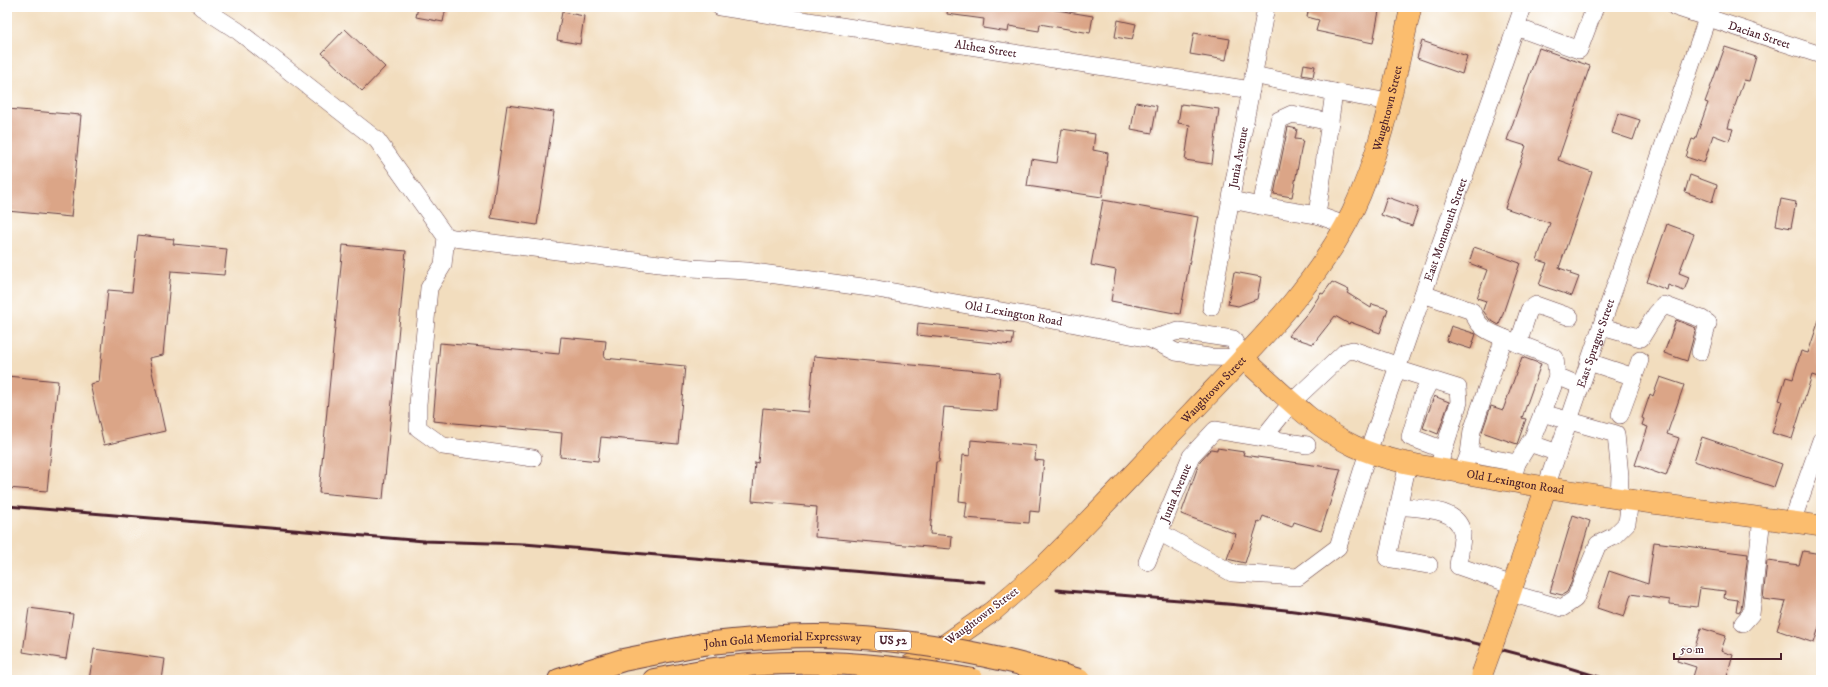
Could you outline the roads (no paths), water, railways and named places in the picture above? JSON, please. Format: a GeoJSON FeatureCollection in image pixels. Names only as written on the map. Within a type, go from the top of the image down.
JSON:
{"type":"FeatureCollection","features":[{"type":"Feature","properties":{"kind":"highway","name":"John Gold Memorial Expressway"},"geometry":{"type":"LineString","coordinates":[[559,680],[624,660],[703,644],[806,636],[845,637],[919,644],[994,658],[1079,680]]}},
{"type":"Feature","properties":{"kind":"highway","name":"John Gold Memorial Expressway"},"geometry":{"type":"LineString","coordinates":[[654,680],[691,673],[769,664],[844,663],[915,670],[973,680]]}},
{"type":"Feature","properties":{"kind":"main road","name":"Waughtown Street"},"geometry":{"type":"LineString","coordinates":[[886,680],[933,652],[993,611],[1041,569],[1243,358],[1300,293],[1345,225],[1371,167],[1389,102],[1410,7]]}},
{"type":"Feature","properties":{"kind":"main road","name":"Old Lexington Road"},"geometry":{"type":"LineString","coordinates":[[1243,358],[1325,429],[1368,452],[1408,463],[1441,459],[1514,472],[1546,487],[1821,526]]}},
{"type":"Feature","properties":{"kind":"main road","name":"East Sprague Street"},"geometry":{"type":"LineString","coordinates":[[1481,677],[1546,487]]}},
{"type":"Feature","properties":{"kind":"street"},"geometry":{"type":"LineString","coordinates":[[201,7],[238,31],[377,140],[446,237],[443,265],[429,288],[418,404],[418,428],[443,446],[533,458]]}},
{"type":"Feature","properties":{"kind":"street","name":"Althea Street"},"geometry":{"type":"LineString","coordinates":[[720,7],[1252,82],[1334,92],[1389,102]]}},
{"type":"Feature","properties":{"kind":"street","name":"Junia Avenue"},"geometry":{"type":"LineString","coordinates":[[1211,307],[1266,7]]}},
{"type":"Feature","properties":{"kind":"street","name":"East Monmouth Street"},"geometry":{"type":"LineString","coordinates":[[1159,532],[1232,573],[1298,577],[1338,547],[1368,452],[1523,7]]}},
{"type":"Feature","properties":{"kind":"street"},"geometry":{"type":"LineString","coordinates":[[1516,28],[1579,50],[1595,7]]}},
{"type":"Feature","properties":{"kind":"street","name":"Dacian Street"},"geometry":{"type":"LineString","coordinates":[[1675,7],[1709,13],[1821,55]]}},
{"type":"Feature","properties":{"kind":"street","name":"East Sprague Street"},"geometry":{"type":"LineString","coordinates":[[1546,487],[1709,13]]}},
{"type":"Feature","properties":{"kind":"street"},"geometry":{"type":"LineString","coordinates":[[1317,215],[1334,92]]}},
{"type":"Feature","properties":{"kind":"street"},"geometry":{"type":"LineString","coordinates":[[1261,206],[1279,120],[1292,114],[1330,122]]}},
{"type":"Feature","properties":{"kind":"street"},"geometry":{"type":"LineString","coordinates":[[1231,200],[1317,215],[1345,225]]}},
{"type":"Feature","properties":{"kind":"street","name":"Old Lexington Road"},"geometry":{"type":"LineString","coordinates":[[446,237],[691,268],[747,271],[877,289],[1075,324],[1150,339],[1176,352],[1209,357],[1243,358]]}},
{"type":"Feature","properties":{"kind":"street"},"geometry":{"type":"LineString","coordinates":[[1423,294],[1472,311],[1476,322],[1483,329],[1555,358],[1557,376],[1529,443],[1514,472]]}},
{"type":"Feature","properties":{"kind":"street"},"geometry":{"type":"LineString","coordinates":[[1466,463],[1472,431],[1511,341],[1529,310],[1536,305],[1570,317]]}},
{"type":"Feature","properties":{"kind":"street"},"geometry":{"type":"LineString","coordinates":[[1602,326],[1641,338],[1656,314],[1664,305],[1702,319],[1708,323],[1700,352]]}},
{"type":"Feature","properties":{"kind":"street"},"geometry":{"type":"LineString","coordinates":[[1307,445],[1263,438],[1292,402],[1345,352],[1349,350],[1398,367],[1430,381],[1458,388],[1459,402],[1441,459],[1410,437],[1422,396],[1430,381]]}},
{"type":"Feature","properties":{"kind":"street"},"geometry":{"type":"LineString","coordinates":[[1620,415],[1640,360]]}},
{"type":"Feature","properties":{"kind":"street"},"geometry":{"type":"LineString","coordinates":[[1589,362],[1634,377]]}},
{"type":"Feature","properties":{"kind":"street"},"geometry":{"type":"LineString","coordinates":[[1557,376],[1581,386]]}},
{"type":"Feature","properties":{"kind":"street"},"geometry":{"type":"LineString","coordinates":[[1398,506],[1446,513],[1459,521],[1463,533],[1458,566],[1511,589],[1562,608],[1575,599],[1598,544],[1614,536],[1627,523],[1616,434],[1542,413]]}},
{"type":"Feature","properties":{"kind":"street","name":"Junia Avenue"},"geometry":{"type":"LineString","coordinates":[[1147,562],[1191,456],[1215,430],[1263,438]]}},
{"type":"Feature","properties":{"kind":"street"},"geometry":{"type":"LineString","coordinates":[[1792,522],[1821,440]]}},
{"type":"Feature","properties":{"kind":"street"},"geometry":{"type":"LineString","coordinates":[[1529,443],[1558,453]]}},
{"type":"Feature","properties":{"kind":"street"},"geometry":{"type":"LineString","coordinates":[[1408,463],[1387,558],[1429,564]]}},
{"type":"Feature","properties":{"kind":"street"},"geometry":{"type":"LineString","coordinates":[[1743,623],[1750,614],[1762,518]]}},
{"type":"Feature","properties":{"kind":"railway"},"geometry":{"type":"LineString","coordinates":[[7,506],[424,541],[524,544],[985,582]]}},
{"type":"Feature","properties":{"kind":"railway"},"geometry":{"type":"LineString","coordinates":[[1057,590],[1257,607],[1327,615],[1409,629],[1490,647],[1609,680]]}}]}
